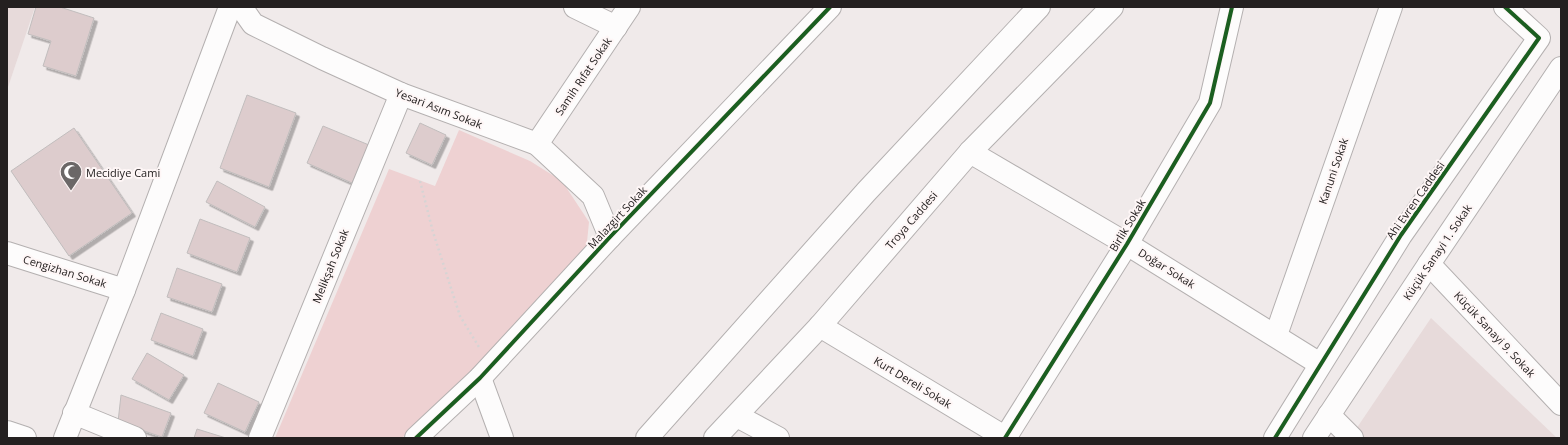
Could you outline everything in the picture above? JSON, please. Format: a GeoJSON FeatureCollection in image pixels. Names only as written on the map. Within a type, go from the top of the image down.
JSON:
{"type":"FeatureCollection","features":[{"type":"Feature","properties":{"kind":"street"},"geometry":{"type":"LineString","coordinates":[[65,438],[124,290],[230,7]]}},
{"type":"Feature","properties":{"kind":"street","name":"Yesari Asım Sokak"},"geometry":{"type":"LineString","coordinates":[[241,7],[253,24],[322,58],[401,94],[537,144],[593,196],[610,236]]}},
{"type":"Feature","properties":{"kind":"street"},"geometry":{"type":"LineString","coordinates":[[574,7],[616,27]]}},
{"type":"Feature","properties":{"kind":"street","name":"Samih Rıfat Sokak"},"geometry":{"type":"LineString","coordinates":[[537,144],[629,7]]}},
{"type":"Feature","properties":{"kind":"street","name":"Malazgirt Sokak"},"geometry":{"type":"LineString","coordinates":[[416,438],[487,371],[610,236],[830,7]]}},
{"type":"Feature","properties":{"kind":"street"},"geometry":{"type":"LineString","coordinates":[[648,438],[866,192],[1039,7]]}},
{"type":"Feature","properties":{"kind":"street","name":"Troya Caddesi"},"geometry":{"type":"LineString","coordinates":[[715,438],[820,326],[970,152],[1112,7]]}},
{"type":"Feature","properties":{"kind":"street","name":"Birlik Sokak"},"geometry":{"type":"LineString","coordinates":[[1006,438],[1127,244],[1210,103],[1232,7]]}},
{"type":"Feature","properties":{"kind":"street","name":"Kanuni Sokak"},"geometry":{"type":"LineString","coordinates":[[1276,335],[1391,7]]}},
{"type":"Feature","properties":{"kind":"street","name":"Ahi Evren Caddesi"},"geometry":{"type":"LineString","coordinates":[[1275,438],[1401,235],[1539,38],[1505,7]]}},
{"type":"Feature","properties":{"kind":"street","name":"Küçük Sanayi 1. Sokak"},"geometry":{"type":"LineString","coordinates":[[1314,438],[1561,68]]}},
{"type":"Feature","properties":{"kind":"street","name":"Melikşah Sokak"},"geometry":{"type":"LineString","coordinates":[[260,438],[401,94]]}},
{"type":"Feature","properties":{"kind":"street","name":"Doğar Sokak"},"geometry":{"type":"LineString","coordinates":[[970,152],[1127,244],[1276,335],[1320,364]]}},
{"type":"Feature","properties":{"kind":"street","name":"Cengizhan Sokak"},"geometry":{"type":"LineString","coordinates":[[7,253],[124,290]]}},
{"type":"Feature","properties":{"kind":"street","name":"Küçük Sanayi 9. Sokak"},"geometry":{"type":"LineString","coordinates":[[1429,264],[1561,404]]}},
{"type":"Feature","properties":{"kind":"street","name":"Kurt Dereli Sokak"},"geometry":{"type":"LineString","coordinates":[[820,326],[1006,438]]}},
{"type":"Feature","properties":{"kind":"street"},"geometry":{"type":"LineString","coordinates":[[487,371],[502,438]]}},
{"type":"Feature","properties":{"kind":"street"},"geometry":{"type":"LineString","coordinates":[[74,413],[135,438]]}},
{"type":"Feature","properties":{"kind":"street"},"geometry":{"type":"LineString","coordinates":[[1329,415],[1352,438]]}},
{"type":"Feature","properties":{"kind":"street"},"geometry":{"type":"LineString","coordinates":[[737,416],[778,438]]}},
{"type":"Feature","properties":{"kind":"street"},"geometry":{"type":"LineString","coordinates":[[7,432],[25,438]]}},
{"type":"Feature","properties":{"kind":"path"},"geometry":{"type":"LineString","coordinates":[[420,181],[433,232],[460,316],[485,357],[487,371]]}},
{"type":"Feature","properties":{"kind":"shaded area"},"geometry":{"type":"Polygon","coordinates":[[[7,7],[35,7],[7,90],[7,7]]]}},
{"type":"Feature","properties":{"kind":"shaded area"},"geometry":{"type":"Polygon","coordinates":[[[459,130],[530,161],[562,181],[589,222],[586,252],[477,366],[402,438],[275,438],[389,169],[435,186],[459,130]]]}},
{"type":"Feature","properties":{"kind":"shaded area"},"geometry":{"type":"Polygon","coordinates":[[[1431,318],[1557,438],[1350,438],[1431,318]]]}},
{"type":"Feature","properties":{"kind":"building"},"geometry":{"type":"Polygon","coordinates":[[[36,7],[60,7],[94,18],[76,76],[43,66],[51,41],[28,34],[36,7]]]}},
{"type":"Feature","properties":{"kind":"building"},"geometry":{"type":"Polygon","coordinates":[[[247,95],[296,113],[269,187],[220,168],[247,95]]]}},
{"type":"Feature","properties":{"kind":"building"},"geometry":{"type":"Polygon","coordinates":[[[420,123],[446,135],[432,165],[406,153],[420,123]]]}},
{"type":"Feature","properties":{"kind":"building"},"geometry":{"type":"Polygon","coordinates":[[[323,126],[369,145],[352,183],[307,163],[323,126]]]}},
{"type":"Feature","properties":{"kind":"building","name":"Mecidiye Cami"},"geometry":{"type":"Polygon","coordinates":[[[74,128],[132,213],[69,256],[11,171],[74,128]]]}},
{"type":"Feature","properties":{"kind":"building"},"geometry":{"type":"Polygon","coordinates":[[[217,181],[265,207],[255,227],[206,202],[217,181]]]}},
{"type":"Feature","properties":{"kind":"building"},"geometry":{"type":"Polygon","coordinates":[[[200,219],[250,238],[237,272],[187,253],[200,219]]]}},
{"type":"Feature","properties":{"kind":"building"},"geometry":{"type":"Polygon","coordinates":[[[177,268],[222,284],[212,312],[167,297],[177,268]]]}},
{"type":"Feature","properties":{"kind":"building"},"geometry":{"type":"Polygon","coordinates":[[[161,313],[203,329],[193,356],[151,340],[161,313]]]}},
{"type":"Feature","properties":{"kind":"building"},"geometry":{"type":"Polygon","coordinates":[[[147,353],[184,375],[169,400],[132,379],[147,353]]]}},
{"type":"Feature","properties":{"kind":"building"},"geometry":{"type":"Polygon","coordinates":[[[218,383],[259,402],[245,432],[204,413],[218,383]]]}},
{"type":"Feature","properties":{"kind":"building"},"geometry":{"type":"Polygon","coordinates":[[[121,395],[171,413],[162,437],[118,422],[121,395]]]}},
{"type":"Feature","properties":{"kind":"building"},"geometry":{"type":"Polygon","coordinates":[[[197,429],[226,438],[194,438],[197,429]]]}},
{"type":"Feature","properties":{"kind":"cycle path"},"geometry":{"type":"LineString","coordinates":[[416,438],[480,378],[610,237],[830,7]]}},
{"type":"Feature","properties":{"kind":"cycle path"},"geometry":{"type":"LineString","coordinates":[[1005,438],[1127,244],[1210,103],[1232,7]]}},
{"type":"Feature","properties":{"kind":"cycle path"},"geometry":{"type":"LineString","coordinates":[[1275,438],[1401,235],[1539,38],[1505,7]]}},
{"type":"Feature","properties":{"kind":"place","name":"Mecidiye Cami"},"geometry":{"type":"Point","coordinates":[71,192]}}]}
